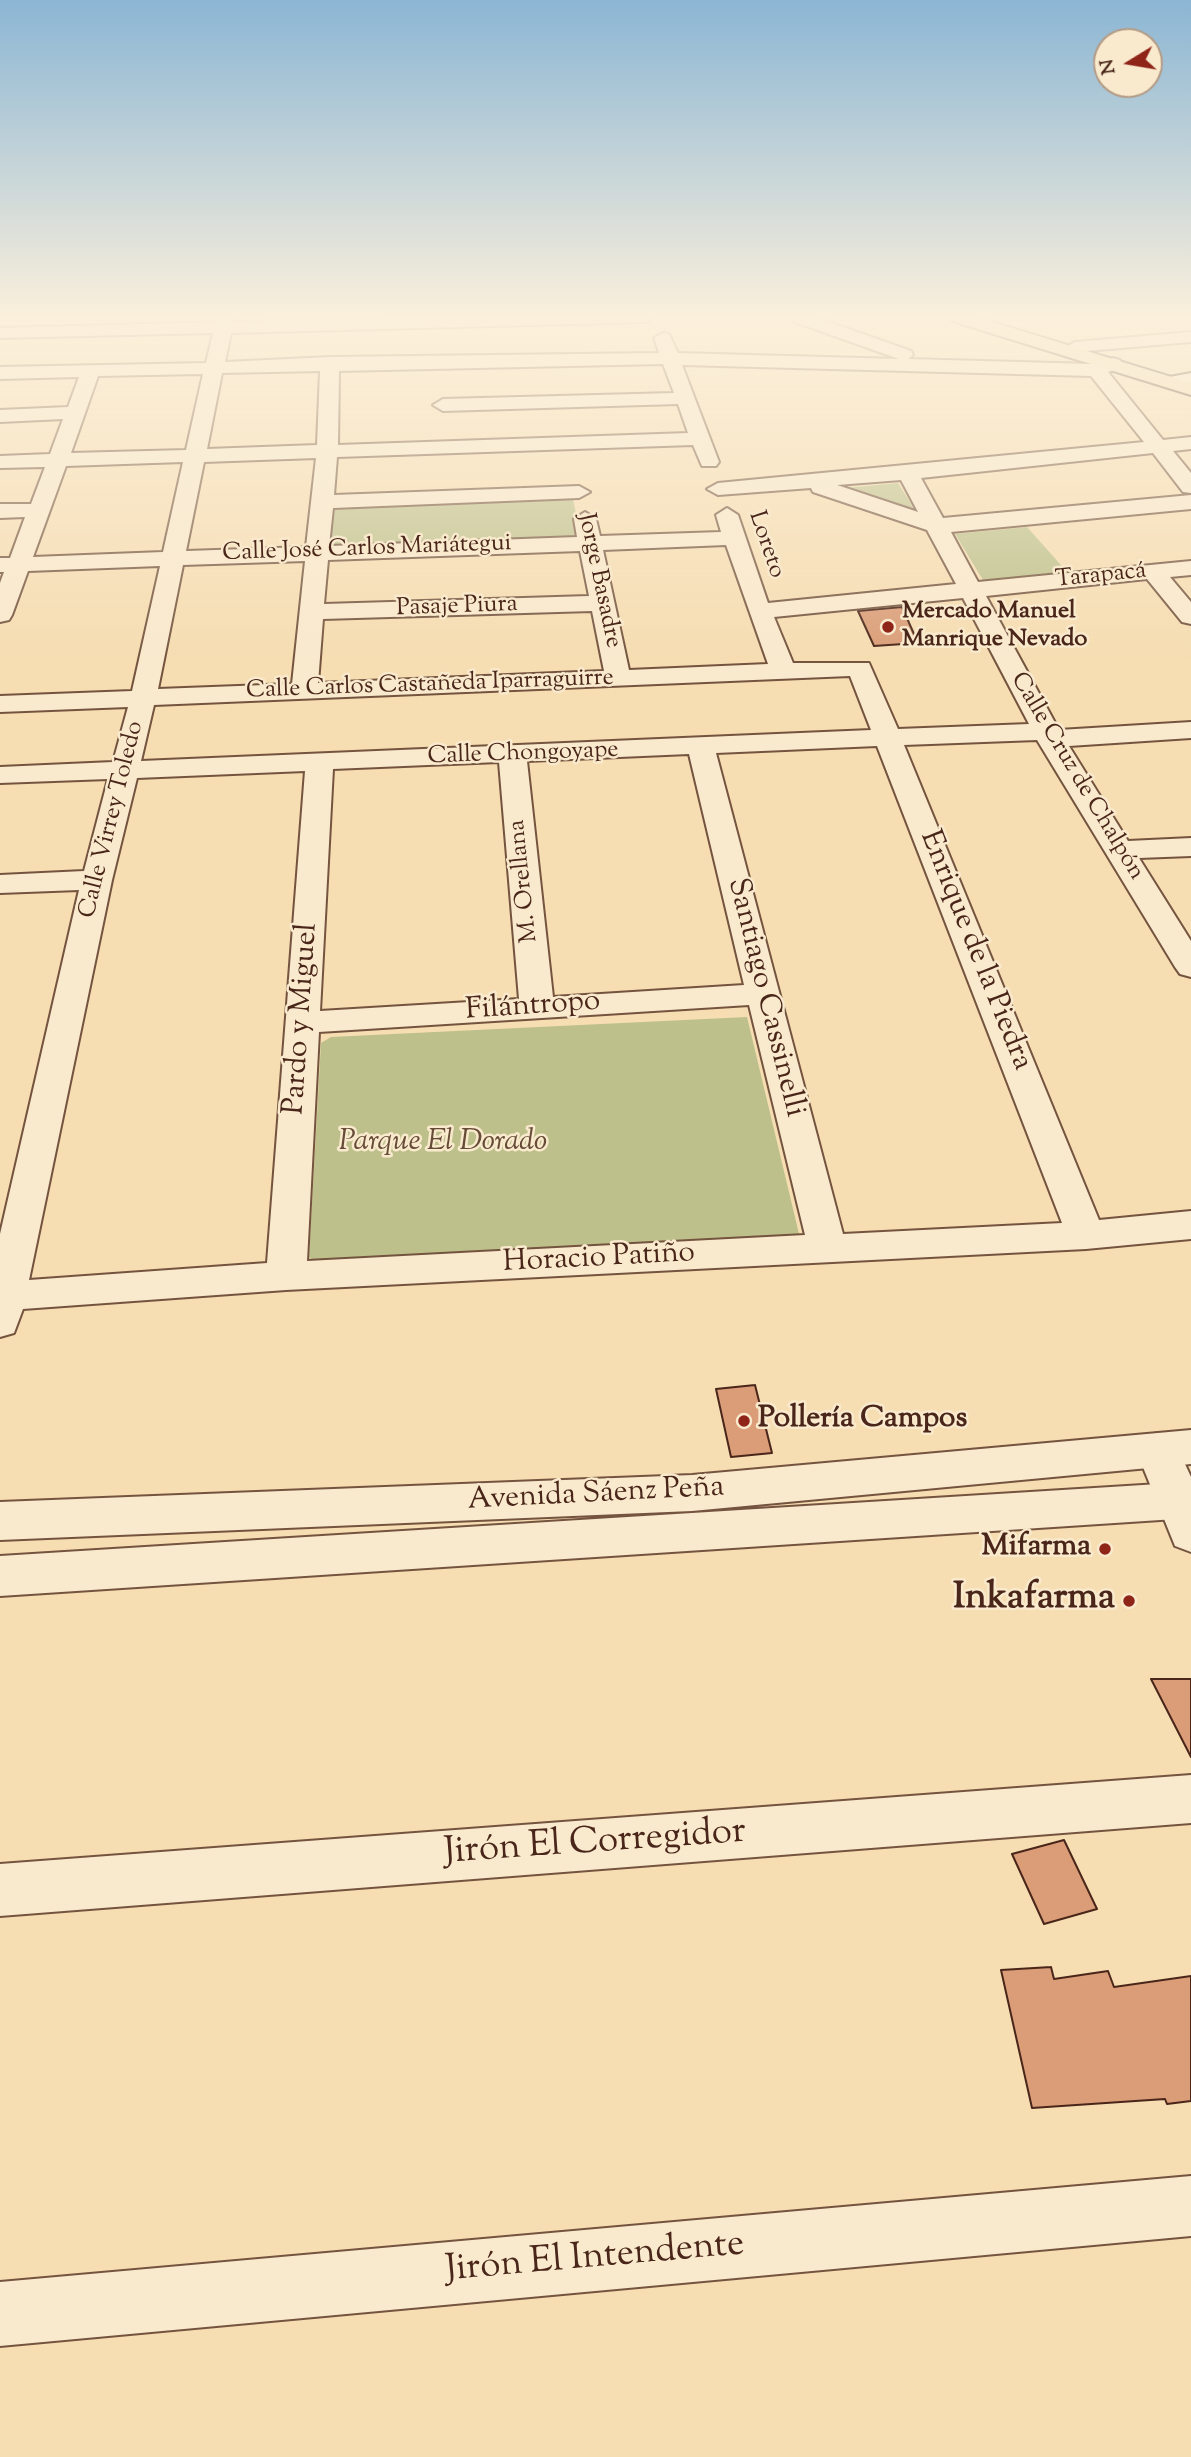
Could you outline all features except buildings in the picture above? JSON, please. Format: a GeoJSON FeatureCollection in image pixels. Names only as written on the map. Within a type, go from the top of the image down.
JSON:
{"type":"FeatureCollection","features":[{"type":"Feature","properties":{"kind":"street"},"geometry":{"type":"LineString","coordinates":[[0,615],[10,564],[39,510],[68,432]]}},
{"type":"Feature","properties":{"kind":"street","name":"Calle Virrey Toledo"},"geometry":{"type":"LineString","coordinates":[[3,1309],[97,880],[143,698],[199,432]]}},
{"type":"Feature","properties":{"kind":"street"},"geometry":{"type":"LineString","coordinates":[[304,691],[328,432]]}},
{"type":"Feature","properties":{"kind":"street"},"geometry":{"type":"LineString","coordinates":[[445,432],[447,448]]}},
{"type":"Feature","properties":{"kind":"street","name":"Loreto"},"geometry":{"type":"LineString","coordinates":[[698,432],[759,611],[784,671]]}},
{"type":"Feature","properties":{"kind":"street"},"geometry":{"type":"LineString","coordinates":[[1148,432],[1191,487]]}},
{"type":"Feature","properties":{"kind":"street"},"geometry":{"type":"LineString","coordinates":[[0,462],[701,439]]}},
{"type":"Feature","properties":{"kind":"street"},"geometry":{"type":"LineString","coordinates":[[719,489],[908,473],[1191,443]]}},
{"type":"Feature","properties":{"kind":"street","name":"Jorge Basadre"},"geometry":{"type":"LineString","coordinates":[[568,444],[618,678]]}},
{"type":"Feature","properties":{"kind":"street","name":"Calle Cruz de Chalpón"},"geometry":{"type":"LineString","coordinates":[[908,473],[1048,735],[1191,967]]}},
{"type":"Feature","properties":{"kind":"street"},"geometry":{"type":"LineString","coordinates":[[806,482],[935,525],[970,525],[1191,502]]}},
{"type":"Feature","properties":{"kind":"street"},"geometry":{"type":"LineString","coordinates":[[323,502],[579,492]]}},
{"type":"Feature","properties":{"kind":"street"},"geometry":{"type":"LineString","coordinates":[[0,511],[39,510]]}},
{"type":"Feature","properties":{"kind":"street","name":"Calle José Carlos Mariátegui"},"geometry":{"type":"LineString","coordinates":[[10,564],[735,538]]}},
{"type":"Feature","properties":{"kind":"street","name":"Tarapacá"},"geometry":{"type":"LineString","coordinates":[[759,611],[1191,568]]}},
{"type":"Feature","properties":{"kind":"street"},"geometry":{"type":"LineString","coordinates":[[1153,572],[1191,617]]}},
{"type":"Feature","properties":{"kind":"street","name":"Pasaje Piura"},"geometry":{"type":"LineString","coordinates":[[312,612],[602,603]]}},
{"type":"Feature","properties":{"kind":"street","name":"Calle Carlos Castañeda Iparraguirre"},"geometry":{"type":"LineString","coordinates":[[0,704],[860,668]]}},
{"type":"Feature","properties":{"kind":"street","name":"Enrique de la Piedra"},"geometry":{"type":"LineString","coordinates":[[860,668],[891,740],[1086,1235]]}},
{"type":"Feature","properties":{"kind":"street","name":"Calle Chongoyape"},"geometry":{"type":"LineString","coordinates":[[0,775],[1191,730]]}},
{"type":"Feature","properties":{"kind":"street","name":"Santiago Cassinelli"},"geometry":{"type":"LineString","coordinates":[[701,748],[827,1248]]}},
{"type":"Feature","properties":{"kind":"street","name":"M. Orellana"},"geometry":{"type":"LineString","coordinates":[[512,755],[537,1008]]}},
{"type":"Feature","properties":{"kind":"street","name":"Pardo y Miguel"},"geometry":{"type":"LineString","coordinates":[[286,1276],[319,763]]}},
{"type":"Feature","properties":{"kind":"street"},"geometry":{"type":"LineString","coordinates":[[1118,850],[1191,847]]}},
{"type":"Feature","properties":{"kind":"street"},"geometry":{"type":"LineString","coordinates":[[0,884],[97,880]]}},
{"type":"Feature","properties":{"kind":"street","name":"Filántropo"},"geometry":{"type":"LineString","coordinates":[[302,1023],[763,993]]}},
{"type":"Feature","properties":{"kind":"street","name":"Horacio Patiño"},"geometry":{"type":"LineString","coordinates":[[3,1309],[286,1276],[1086,1235],[1191,1225]]}},
{"type":"Feature","properties":{"kind":"street"},"geometry":{"type":"LineString","coordinates":[[1174,1449],[1187,1511]]}},
{"type":"Feature","properties":{"kind":"street","name":"Avenida Sáenz Peña"},"geometry":{"type":"LineString","coordinates":[[0,1521],[692,1493],[1174,1449]]}},
{"type":"Feature","properties":{"kind":"street","name":"Avenida Sáenz Peña"},"geometry":{"type":"LineString","coordinates":[[0,1576],[1187,1511]]}},
{"type":"Feature","properties":{"kind":"street","name":"Jirón El Corregidor"},"geometry":{"type":"LineString","coordinates":[[0,1890],[1191,1799]]}},
{"type":"Feature","properties":{"kind":"street","name":"Jirón El Intendente"},"geometry":{"type":"LineString","coordinates":[[0,2314],[1191,2206]]}},
{"type":"Feature","properties":{"kind":"green space"},"geometry":{"type":"Polygon","coordinates":[[[898,483],[917,513],[835,489],[898,483]]]}},
{"type":"Feature","properties":{"kind":"green space"},"geometry":{"type":"Polygon","coordinates":[[[572,494],[581,539],[326,547],[329,503],[572,494]]]}},
{"type":"Feature","properties":{"kind":"green space"},"geometry":{"type":"Polygon","coordinates":[[[1027,527],[1068,573],[983,580],[955,534],[1027,527]]]}},
{"type":"Feature","properties":{"kind":"green space","name":"Parque El Dorado"},"geometry":{"type":"Polygon","coordinates":[[[747,1017],[800,1238],[317,1263],[309,1257],[321,1043],[331,1037],[747,1017]]]}},
{"type":"Feature","properties":{"kind":"place","name":"Mercado Manuel Manrique Nevado"},"geometry":{"type":"Point","coordinates":[888,627]}},
{"type":"Feature","properties":{"kind":"place","name":"Pollería Campos"},"geometry":{"type":"Point","coordinates":[744,1421]}},
{"type":"Feature","properties":{"kind":"place","name":"Mifarma"},"geometry":{"type":"Point","coordinates":[1105,1549]}},
{"type":"Feature","properties":{"kind":"place","name":"Inkafarma"},"geometry":{"type":"Point","coordinates":[1129,1601]}}]}
